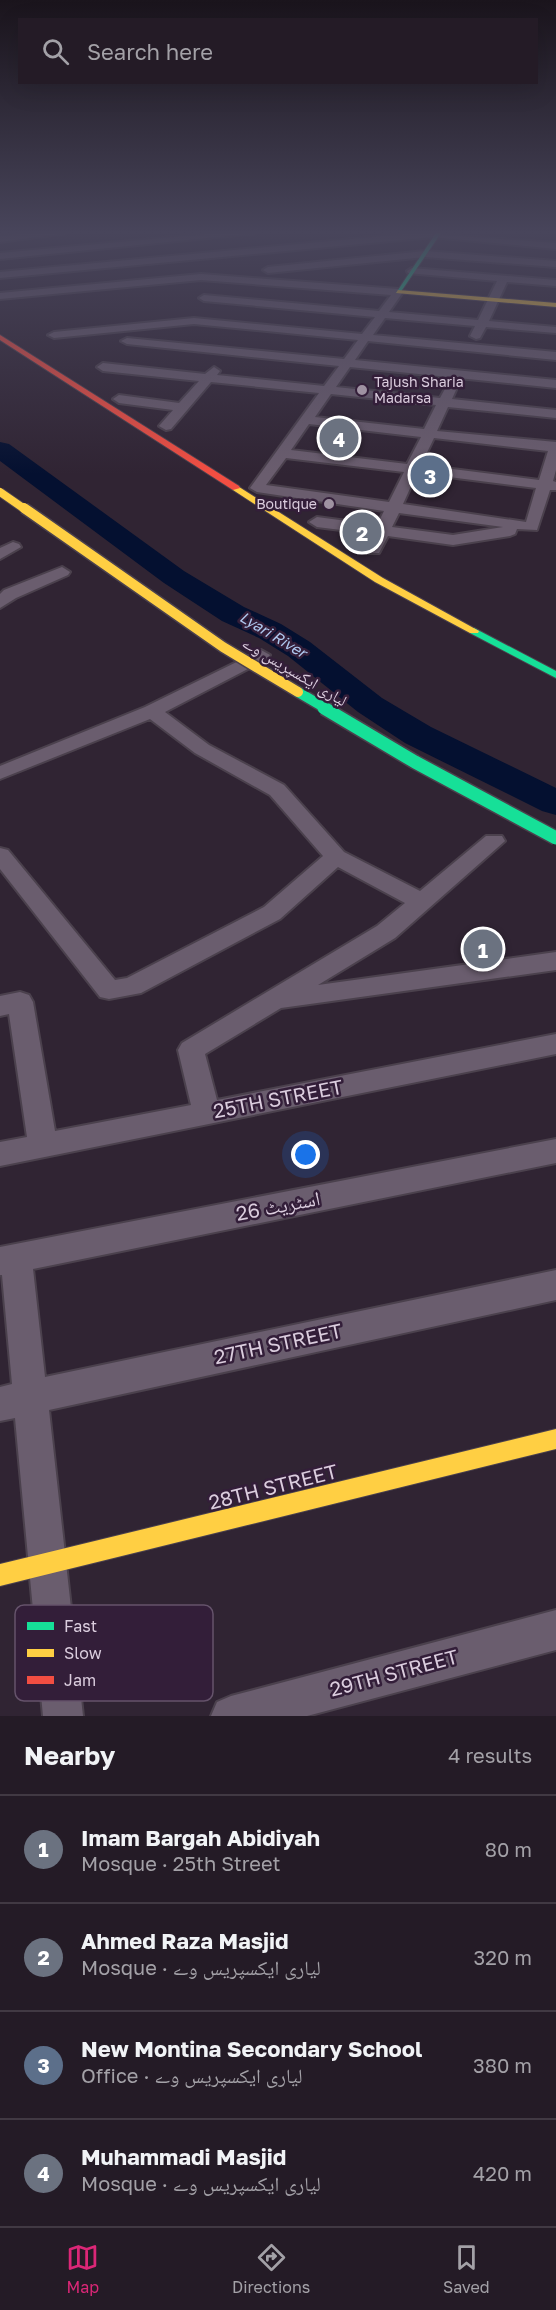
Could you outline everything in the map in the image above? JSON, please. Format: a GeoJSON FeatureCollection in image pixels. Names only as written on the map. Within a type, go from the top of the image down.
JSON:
{"type":"FeatureCollection","features":[{"type":"Feature","properties":{"kind":"main road"},"geometry":{"type":"LineString","coordinates":[[0,337],[352,564],[556,675]]}},
{"type":"Feature","properties":{"kind":"main road","name":"لیاری ایکسپریس وے"},"geometry":{"type":"LineString","coordinates":[[0,492],[223,647],[415,762],[556,838]]}},
{"type":"Feature","properties":{"kind":"main road","name":"28TH STREET"},"geometry":{"type":"LineString","coordinates":[[0,1575],[556,1439]]}},
{"type":"Feature","properties":{"kind":"street"},"geometry":{"type":"LineString","coordinates":[[166,426],[266,313]]}},
{"type":"Feature","properties":{"kind":"street"},"geometry":{"type":"LineString","coordinates":[[372,313],[556,330]]}},
{"type":"Feature","properties":{"kind":"street"},"geometry":{"type":"LineString","coordinates":[[373,550],[488,313]]}},
{"type":"Feature","properties":{"kind":"street"},"geometry":{"type":"LineString","coordinates":[[382,314],[257,488],[532,527]]}},
{"type":"Feature","properties":{"kind":"street"},"geometry":{"type":"LineString","coordinates":[[54,335],[194,321],[244,339],[347,363],[556,384]]}},
{"type":"Feature","properties":{"kind":"street"},"geometry":{"type":"LineString","coordinates":[[127,340],[365,337],[556,356]]}},
{"type":"Feature","properties":{"kind":"street"},"geometry":{"type":"LineString","coordinates":[[103,367],[556,414]]}},
{"type":"Feature","properties":{"kind":"street"},"geometry":{"type":"LineString","coordinates":[[119,399],[182,407]]}},
{"type":"Feature","properties":{"kind":"street"},"geometry":{"type":"LineString","coordinates":[[306,420],[556,447],[550,485],[532,527]]}},
{"type":"Feature","properties":{"kind":"street"},"geometry":{"type":"LineString","coordinates":[[283,453],[550,485]]}},
{"type":"Feature","properties":{"kind":"street"},"geometry":{"type":"LineString","coordinates":[[316,522],[453,540],[532,527]]}},
{"type":"Feature","properties":{"kind":"street"},"geometry":{"type":"LineString","coordinates":[[0,603],[10,594],[62,572]]}},
{"type":"Feature","properties":{"kind":"street"},"geometry":{"type":"LineString","coordinates":[[0,773],[152,711],[261,655]]}},
{"type":"Feature","properties":{"kind":"street"},"geometry":{"type":"LineString","coordinates":[[152,711],[202,749],[277,790],[336,857],[422,903]]}},
{"type":"Feature","properties":{"kind":"street"},"geometry":{"type":"LineString","coordinates":[[207,1113],[192,1050],[386,932],[494,841]]}},
{"type":"Feature","properties":{"kind":"street"},"geometry":{"type":"LineString","coordinates":[[0,855],[35,895],[109,990],[132,986],[272,913],[336,857]]}},
{"type":"Feature","properties":{"kind":"street"},"geometry":{"type":"LineString","coordinates":[[274,1001],[556,961]]}},
{"type":"Feature","properties":{"kind":"street"},"geometry":{"type":"LineString","coordinates":[[0,1006],[20,1002],[43,1145]]}},
{"type":"Feature","properties":{"kind":"street","name":"25TH STREET"},"geometry":{"type":"LineString","coordinates":[[0,1154],[556,1044]]}},
{"type":"Feature","properties":{"kind":"street","name":"اسٹریٹ 26"},"geometry":{"type":"LineString","coordinates":[[8,1259],[556,1151]]}},
{"type":"Feature","properties":{"kind":"street"},"geometry":{"type":"LineString","coordinates":[[8,1259],[15,1401],[47,1562],[51,1605]]}},
{"type":"Feature","properties":{"kind":"street","name":"27TH STREET"},"geometry":{"type":"LineString","coordinates":[[15,1401],[556,1285]]}},
{"type":"Feature","properties":{"kind":"street","name":"29TH STREET"},"geometry":{"type":"LineString","coordinates":[[231,1716],[556,1630]]}},
{"type":"Feature","properties":{"kind":"street"},"geometry":{"type":"LineString","coordinates":[[61,1701],[63,1716]]}},
{"type":"Feature","properties":{"kind":"waterway","name":"Lyari River"},"geometry":{"type":"LineString","coordinates":[[0,449],[174,577],[233,614],[270,631],[299,649],[370,705],[418,735],[556,803]]}},
{"type":"Feature","properties":{"kind":"traffic: fast"},"geometry":{"type":"LineString","coordinates":[[474,631],[556,675]]}},
{"type":"Feature","properties":{"kind":"traffic: fast"},"geometry":{"type":"LineString","coordinates":[[298,692],[415,762],[556,838]]}},
{"type":"Feature","properties":{"kind":"traffic: slow"},"geometry":{"type":"LineString","coordinates":[[236,488],[379,580],[474,631]]}},
{"type":"Feature","properties":{"kind":"traffic: slow"},"geometry":{"type":"LineString","coordinates":[[0,492],[223,647],[298,692]]}},
{"type":"Feature","properties":{"kind":"traffic: slow"},"geometry":{"type":"LineString","coordinates":[[0,1575],[556,1439]]}},
{"type":"Feature","properties":{"kind":"traffic: jam"},"geometry":{"type":"LineString","coordinates":[[0,337],[236,488]]}},
{"type":"Feature","properties":{"kind":"place","name":"Tajush Sharia Madarsa"},"geometry":{"type":"Point","coordinates":[362,390]}},
{"type":"Feature","properties":{"kind":"place","name":"Muhammadi Masjid"},"geometry":{"type":"Point","coordinates":[339,438]}},
{"type":"Feature","properties":{"kind":"place","name":"New Montina Secondary School"},"geometry":{"type":"Point","coordinates":[430,475]}},
{"type":"Feature","properties":{"kind":"place","name":"Boutique"},"geometry":{"type":"Point","coordinates":[329,504]}},
{"type":"Feature","properties":{"kind":"place","name":"Ahmed Raza Masjid"},"geometry":{"type":"Point","coordinates":[362,532]}},
{"type":"Feature","properties":{"kind":"place","name":"Imam Bargah Abidiyah"},"geometry":{"type":"Point","coordinates":[483,949]}}]}
